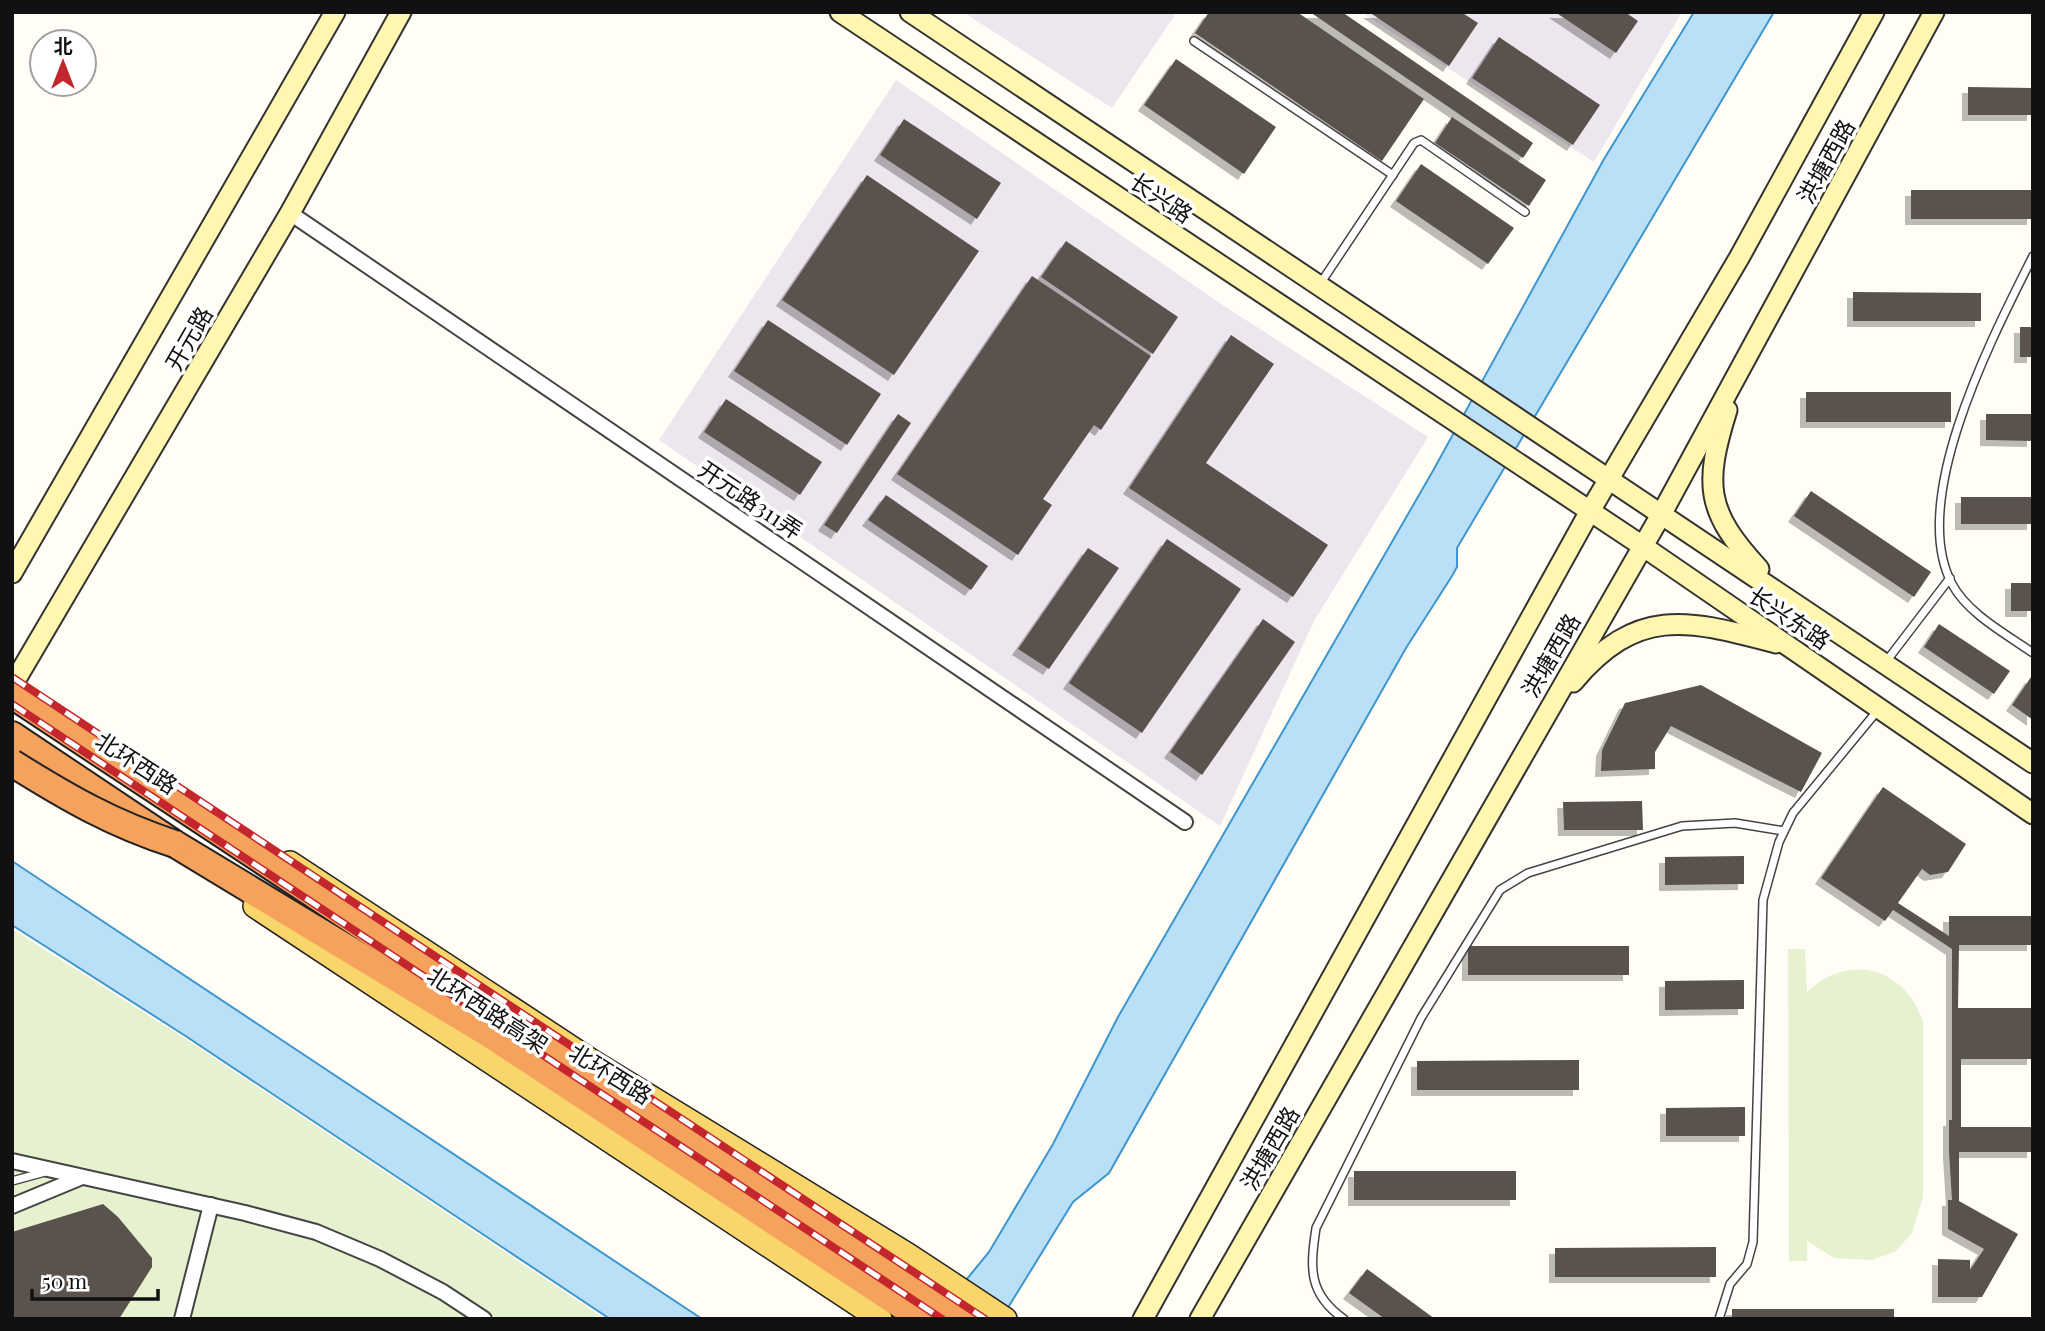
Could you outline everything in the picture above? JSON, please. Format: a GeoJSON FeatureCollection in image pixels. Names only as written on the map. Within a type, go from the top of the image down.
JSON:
{"type":"FeatureCollection","features":[{"type":"Feature","properties":{"kind":"highway","name":"北环西路高架"},"geometry":{"type":"LineString","coordinates":[[13,686],[483,1006],[966,1319]]}},
{"type":"Feature","properties":{"kind":"highway","name":"北环西路高架"},"geometry":{"type":"LineString","coordinates":[[12,735],[176,845],[492,1036],[922,1319]]}},
{"type":"Feature","properties":{"kind":"highway"},"geometry":{"type":"LineString","coordinates":[[12,763],[68,799],[124,828],[176,845]]}},
{"type":"Feature","properties":{"kind":"main road","name":"开元路"},"geometry":{"type":"LineString","coordinates":[[12,573],[335,12]]}},
{"type":"Feature","properties":{"kind":"main road","name":"开元路"},"geometry":{"type":"LineString","coordinates":[[13,686],[290,213],[401,12]]}},
{"type":"Feature","properties":{"kind":"main road","name":"长兴路"},"geometry":{"type":"LineString","coordinates":[[840,12],[1518,463]]}},
{"type":"Feature","properties":{"kind":"main road","name":"长兴路"},"geometry":{"type":"LineString","coordinates":[[910,12],[1538,430]]}},
{"type":"Feature","properties":{"kind":"main road","name":"洪塘西路"},"geometry":{"type":"LineString","coordinates":[[1143,1319],[1590,511],[1739,258],[1874,12]]}},
{"type":"Feature","properties":{"kind":"main road","name":"洪塘西路"},"geometry":{"type":"LineString","coordinates":[[1200,1319],[1641,545],[1662,513],[1934,12]]}},
{"type":"Feature","properties":{"kind":"main road"},"geometry":{"type":"LineString","coordinates":[[1740,369],[1717,442],[1711,484],[1718,515],[1735,543],[1785,595]]}},
{"type":"Feature","properties":{"kind":"main road","name":"长兴东路"},"geometry":{"type":"LineString","coordinates":[[1538,430],[2033,763]]}},
{"type":"Feature","properties":{"kind":"main road","name":"长兴东路"},"geometry":{"type":"LineString","coordinates":[[1518,463],[2033,814]]}},
{"type":"Feature","properties":{"kind":"main road"},"geometry":{"type":"LineString","coordinates":[[1541,720],[1594,658],[1618,641],[1651,626],[1679,622],[1790,647]]}},
{"type":"Feature","properties":{"kind":"main road","name":"北环西路"},"geometry":{"type":"LineString","coordinates":[[13,686],[593,1062],[908,1255],[1005,1319]]}},
{"type":"Feature","properties":{"kind":"main road"},"geometry":{"type":"LineString","coordinates":[[12,745],[878,1317]]}},
{"type":"Feature","properties":{"kind":"street","name":"开元路311弄"},"geometry":{"type":"LineString","coordinates":[[290,213],[1185,822]]}},
{"type":"Feature","properties":{"kind":"street"},"geometry":{"type":"LineString","coordinates":[[12,1161],[211,1205],[329,1238],[433,1287],[484,1319]]}},
{"type":"Feature","properties":{"kind":"street"},"geometry":{"type":"LineString","coordinates":[[12,1206],[82,1177]]}},
{"type":"Feature","properties":{"kind":"street"},"geometry":{"type":"LineString","coordinates":[[182,1319],[211,1205]]}},
{"type":"Feature","properties":{"kind":"lane"},"geometry":{"type":"LineString","coordinates":[[1194,41],[1393,175]]}},
{"type":"Feature","properties":{"kind":"lane"},"geometry":{"type":"LineString","coordinates":[[1320,285],[1414,143],[1420,140],[1525,212]]}},
{"type":"Feature","properties":{"kind":"lane"},"geometry":{"type":"LineString","coordinates":[[2033,256],[1980,363],[1954,440],[1941,506],[1942,555],[1952,585],[1981,616],[2033,653]]}},
{"type":"Feature","properties":{"kind":"lane"},"geometry":{"type":"LineString","coordinates":[[1885,663],[1950,578]]}},
{"type":"Feature","properties":{"kind":"lane"},"geometry":{"type":"LineString","coordinates":[[1719,1319],[1730,1284],[1747,1264],[1753,1242],[1763,900],[1784,831],[1793,813],[1880,709]]}},
{"type":"Feature","properties":{"kind":"lane"},"geometry":{"type":"LineString","coordinates":[[1344,1319],[1325,1306],[1315,1284],[1312,1254],[1316,1228],[1422,1018],[1500,890],[1528,873],[1682,826],[1735,823],[1784,831]]}},
{"type":"Feature","properties":{"kind":"lane"},"geometry":{"type":"LineString","coordinates":[[12,1181],[52,1170]]}},
{"type":"Feature","properties":{"kind":"shaded area"},"geometry":{"type":"Polygon","coordinates":[[[963,12],[1177,12],[1112,108],[963,12]]]}},
{"type":"Feature","properties":{"kind":"shaded area"},"geometry":{"type":"Polygon","coordinates":[[[1361,12],[1682,12],[1594,162],[1361,12]]]}},
{"type":"Feature","properties":{"kind":"shaded area"},"geometry":{"type":"Polygon","coordinates":[[[896,80],[1224,306],[1428,437],[1314,621],[1220,826],[659,440],[896,80]]]}},
{"type":"Feature","properties":{"kind":"green space"},"geometry":{"type":"Polygon","coordinates":[[[12,929],[184,1038],[605,1319],[12,1319],[12,929]]]}},
{"type":"Feature","properties":{"kind":"green space"},"geometry":{"type":"Polygon","coordinates":[[[1788,949],[1805,949],[1807,992],[1840,972],[1857,969],[1874,971],[1903,988],[1915,1003],[1923,1022],[1923,1197],[1912,1233],[1896,1251],[1872,1260],[1834,1258],[1807,1241],[1807,1261],[1789,1261],[1788,949]]]}},
{"type":"Feature","properties":{"kind":"water"},"geometry":{"type":"Polygon","coordinates":[[[1694,12],[1774,12],[1457,548],[1457,567],[1452,576],[1406,648],[1109,1173],[1073,1202],[1001,1319],[934,1319],[989,1252],[1053,1144],[1118,1017],[1434,469],[1604,159],[1694,12]]]}},
{"type":"Feature","properties":{"kind":"water"},"geometry":{"type":"Polygon","coordinates":[[[12,861],[702,1319],[610,1319],[184,1035],[12,925],[12,861]]]}},
{"type":"Feature","properties":{"kind":"building"},"geometry":{"type":"Polygon","coordinates":[[[1209,12],[1297,12],[1424,99],[1382,161],[1195,33],[1209,12]]]}},
{"type":"Feature","properties":{"kind":"building"},"geometry":{"type":"Polygon","coordinates":[[[1310,12],[1342,12],[1533,143],[1523,158],[1310,12]]]}},
{"type":"Feature","properties":{"kind":"building"},"geometry":{"type":"Polygon","coordinates":[[[1369,12],[1461,12],[1478,23],[1449,66],[1369,12]]]}},
{"type":"Feature","properties":{"kind":"building"},"geometry":{"type":"Polygon","coordinates":[[[1555,12],[1625,12],[1638,21],[1616,53],[1555,12]]]}},
{"type":"Feature","properties":{"kind":"building"},"geometry":{"type":"Polygon","coordinates":[[[1499,37],[1600,105],[1573,145],[1472,78],[1499,37]]]}},
{"type":"Feature","properties":{"kind":"building"},"geometry":{"type":"Polygon","coordinates":[[[1176,59],[1276,127],[1244,174],[1144,105],[1176,59]]]}},
{"type":"Feature","properties":{"kind":"building"},"geometry":{"type":"Polygon","coordinates":[[[1968,87],[2033,88],[2033,115],[1968,115],[1968,87]]]}},
{"type":"Feature","properties":{"kind":"building"},"geometry":{"type":"Polygon","coordinates":[[[1452,117],[1546,180],[1529,206],[1435,143],[1452,117]]]}},
{"type":"Feature","properties":{"kind":"building"},"geometry":{"type":"Polygon","coordinates":[[[904,119],[1001,183],[977,219],[880,155],[904,119]]]}},
{"type":"Feature","properties":{"kind":"building"},"geometry":{"type":"Polygon","coordinates":[[[1421,164],[1514,228],[1488,264],[1396,201],[1421,164]]]}},
{"type":"Feature","properties":{"kind":"building"},"geometry":{"type":"Polygon","coordinates":[[[867,175],[979,251],[894,375],[782,300],[867,175]]]}},
{"type":"Feature","properties":{"kind":"building"},"geometry":{"type":"Polygon","coordinates":[[[1911,190],[2033,190],[2033,219],[1911,219],[1911,190]]]}},
{"type":"Feature","properties":{"kind":"building"},"geometry":{"type":"Polygon","coordinates":[[[1066,241],[1178,317],[1153,354],[1041,277],[1066,241]]]}},
{"type":"Feature","properties":{"kind":"building"},"geometry":{"type":"Polygon","coordinates":[[[1032,276],[1151,356],[1101,430],[1094,425],[1043,499],[1052,505],[1018,555],[897,474],[1032,276]]]}},
{"type":"Feature","properties":{"kind":"building"},"geometry":{"type":"Polygon","coordinates":[[[1853,292],[1981,293],[1981,321],[1853,321],[1853,292]]]}},
{"type":"Feature","properties":{"kind":"building"},"geometry":{"type":"Polygon","coordinates":[[[768,320],[881,394],[847,445],[734,371],[768,320]]]}},
{"type":"Feature","properties":{"kind":"building"},"geometry":{"type":"Polygon","coordinates":[[[2020,327],[2033,327],[2033,357],[2020,357],[2020,327]]]}},
{"type":"Feature","properties":{"kind":"building"},"geometry":{"type":"Polygon","coordinates":[[[1231,335],[1274,364],[1206,463],[1328,545],[1293,597],[1129,488],[1231,335]]]}},
{"type":"Feature","properties":{"kind":"building"},"geometry":{"type":"Polygon","coordinates":[[[1806,392],[1951,392],[1951,422],[1806,422],[1806,392]]]}},
{"type":"Feature","properties":{"kind":"building"},"geometry":{"type":"Polygon","coordinates":[[[726,399],[822,462],[800,495],[704,432],[726,399]]]}},
{"type":"Feature","properties":{"kind":"building"},"geometry":{"type":"Polygon","coordinates":[[[898,414],[911,423],[837,533],[824,525],[898,414]]]}},
{"type":"Feature","properties":{"kind":"building"},"geometry":{"type":"Polygon","coordinates":[[[1986,414],[2033,414],[2033,441],[1986,440],[1986,414]]]}},
{"type":"Feature","properties":{"kind":"building"},"geometry":{"type":"Polygon","coordinates":[[[1811,491],[1931,572],[1914,597],[1794,516],[1811,491]]]}},
{"type":"Feature","properties":{"kind":"building"},"geometry":{"type":"Polygon","coordinates":[[[886,495],[988,566],[971,590],[868,520],[886,495]]]}},
{"type":"Feature","properties":{"kind":"building"},"geometry":{"type":"Polygon","coordinates":[[[1961,497],[2033,497],[2033,524],[1961,524],[1961,497]]]}},
{"type":"Feature","properties":{"kind":"building"},"geometry":{"type":"Polygon","coordinates":[[[1167,539],[1241,589],[1142,733],[1069,683],[1167,539]]]}},
{"type":"Feature","properties":{"kind":"building"},"geometry":{"type":"Polygon","coordinates":[[[1088,548],[1119,568],[1049,669],[1018,649],[1088,548]]]}},
{"type":"Feature","properties":{"kind":"building"},"geometry":{"type":"Polygon","coordinates":[[[2011,583],[2033,583],[2033,611],[2011,611],[2011,583]]]}},
{"type":"Feature","properties":{"kind":"building"},"geometry":{"type":"Polygon","coordinates":[[[1263,619],[1295,642],[1202,775],[1170,752],[1263,619]]]}},
{"type":"Feature","properties":{"kind":"building"},"geometry":{"type":"Polygon","coordinates":[[[1939,624],[2010,671],[1994,694],[1924,647],[1939,624]]]}},
{"type":"Feature","properties":{"kind":"building"},"geometry":{"type":"Polygon","coordinates":[[[2031,677],[2033,678],[2033,720],[2012,705],[2031,677]]]}},
{"type":"Feature","properties":{"kind":"building"},"geometry":{"type":"Polygon","coordinates":[[[1701,685],[1822,753],[1801,792],[1671,726],[1655,752],[1655,769],[1601,771],[1602,750],[1625,703],[1701,685]]]}},
{"type":"Feature","properties":{"kind":"building"},"geometry":{"type":"Polygon","coordinates":[[[1883,787],[1966,844],[1948,872],[1930,875],[1922,869],[1898,903],[1949,936],[1949,916],[2033,916],[2033,945],[1959,945],[1958,1008],[2033,1008],[2033,1059],[1961,1059],[1961,1127],[2033,1127],[2033,1152],[1959,1152],[1959,1201],[2018,1234],[1982,1297],[1938,1297],[1938,1259],[1970,1260],[1970,1270],[1984,1249],[1948,1229],[1948,1200],[1952,1200],[1949,1120],[1952,1120],[1952,949],[1893,910],[1885,921],[1821,878],[1883,787]]]}},
{"type":"Feature","properties":{"kind":"building"},"geometry":{"type":"Polygon","coordinates":[[[1642,801],[1643,830],[1564,830],[1563,802],[1642,801]]]}},
{"type":"Feature","properties":{"kind":"building"},"geometry":{"type":"Polygon","coordinates":[[[1744,856],[1744,884],[1665,885],[1665,857],[1744,856]]]}},
{"type":"Feature","properties":{"kind":"building"},"geometry":{"type":"Polygon","coordinates":[[[1468,946],[1629,946],[1629,975],[1468,975],[1468,946]]]}},
{"type":"Feature","properties":{"kind":"building"},"geometry":{"type":"Polygon","coordinates":[[[1744,980],[1744,1009],[1665,1010],[1665,981],[1744,980]]]}},
{"type":"Feature","properties":{"kind":"building"},"geometry":{"type":"Polygon","coordinates":[[[1579,1060],[1579,1090],[1417,1090],[1417,1061],[1579,1060]]]}},
{"type":"Feature","properties":{"kind":"building"},"geometry":{"type":"Polygon","coordinates":[[[1745,1107],[1745,1136],[1666,1136],[1666,1108],[1745,1107]]]}},
{"type":"Feature","properties":{"kind":"building"},"geometry":{"type":"Polygon","coordinates":[[[1354,1171],[1516,1171],[1516,1200],[1354,1200],[1354,1171]]]}},
{"type":"Feature","properties":{"kind":"building"},"geometry":{"type":"Polygon","coordinates":[[[103,1204],[118,1217],[152,1258],[152,1267],[119,1319],[12,1319],[12,1232],[103,1204]]]}},
{"type":"Feature","properties":{"kind":"building"},"geometry":{"type":"Polygon","coordinates":[[[1716,1247],[1716,1277],[1555,1277],[1555,1248],[1716,1247]]]}},
{"type":"Feature","properties":{"kind":"building"},"geometry":{"type":"Polygon","coordinates":[[[1367,1269],[1435,1319],[1385,1319],[1349,1293],[1367,1269]]]}},
{"type":"Feature","properties":{"kind":"building"},"geometry":{"type":"Polygon","coordinates":[[[1732,1309],[1894,1309],[1894,1319],[1732,1319],[1732,1309]]]}},
{"type":"Feature","properties":{"kind":"railway"},"geometry":{"type":"LineString","coordinates":[[12,677],[985,1319]]}},
{"type":"Feature","properties":{"kind":"railway"},"geometry":{"type":"LineString","coordinates":[[12,704],[942,1319]]}}]}
